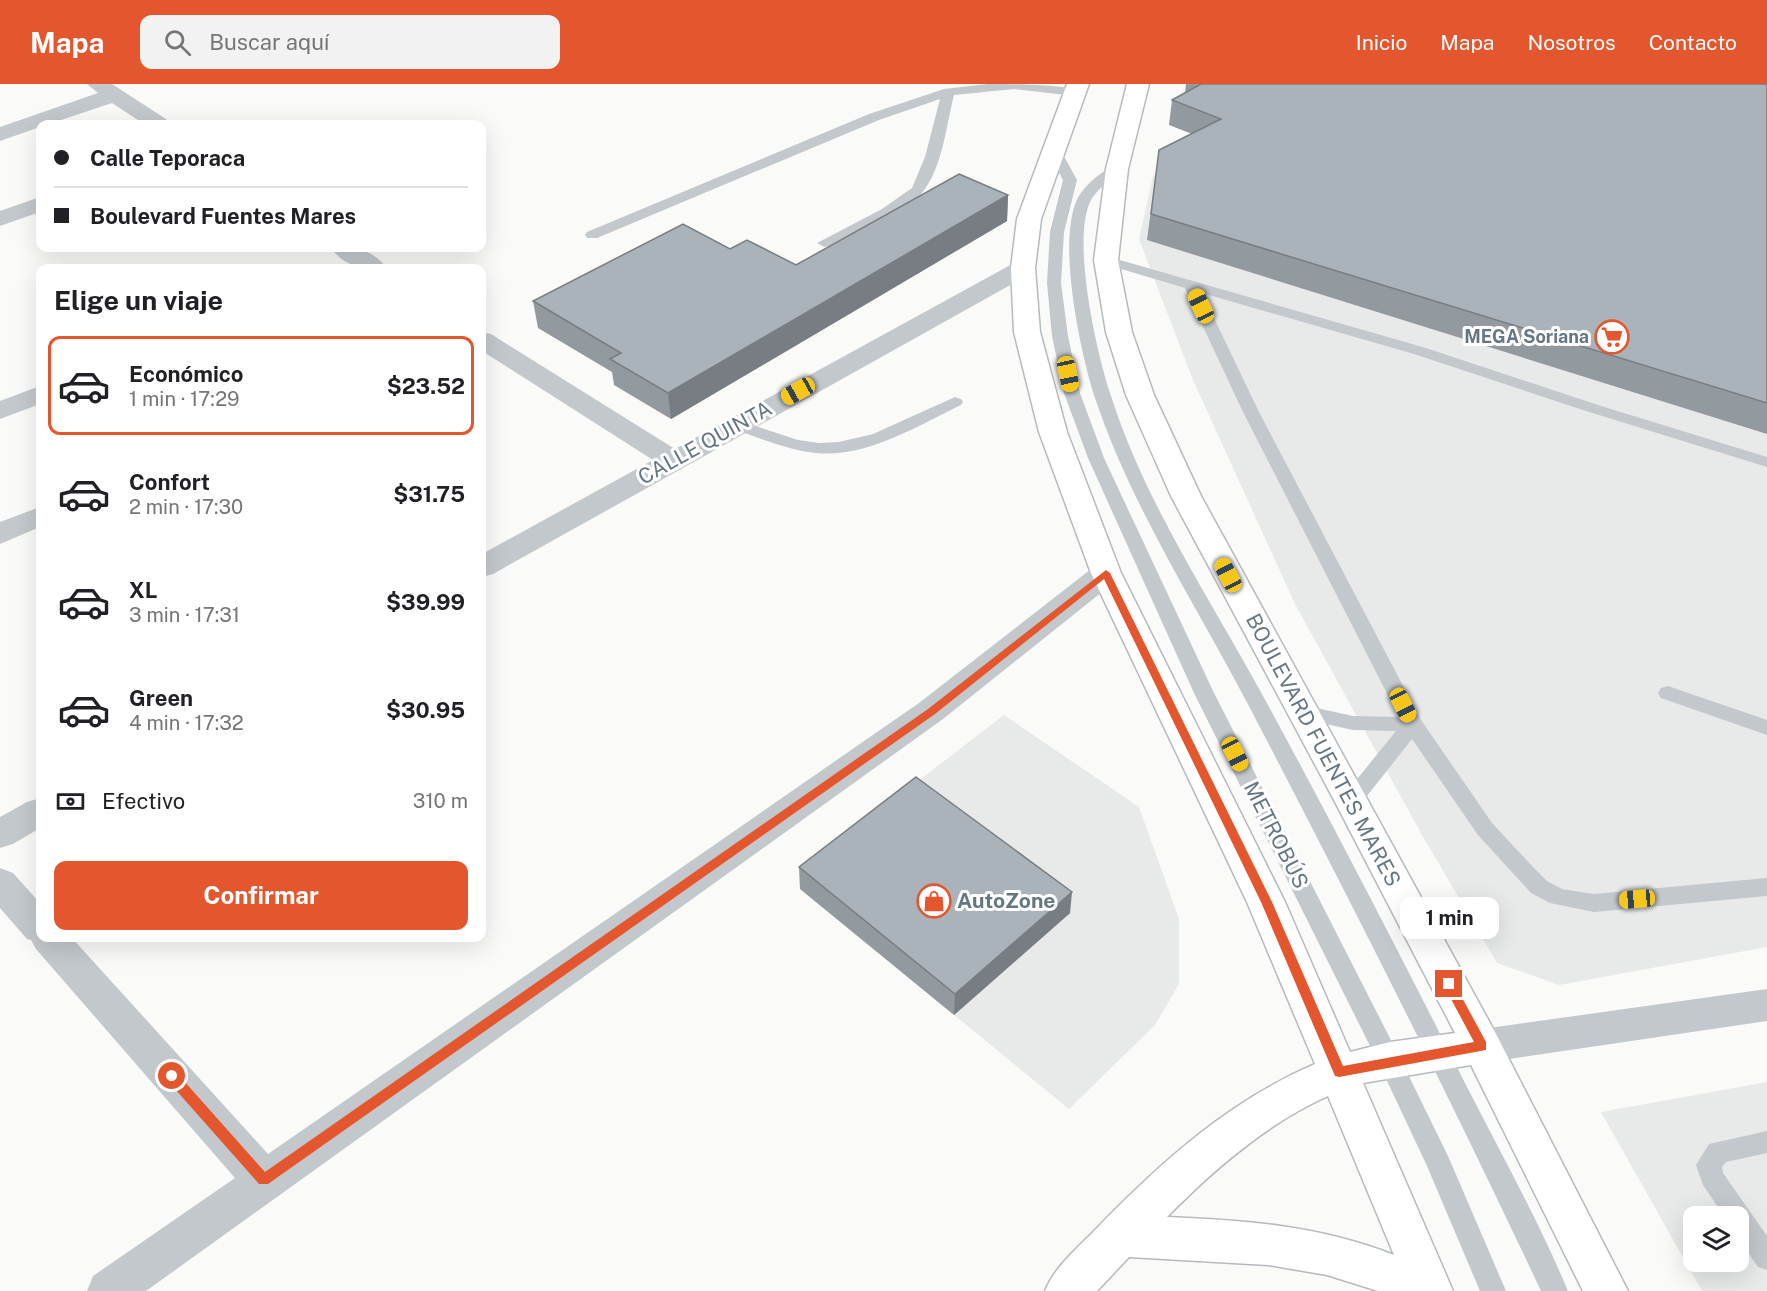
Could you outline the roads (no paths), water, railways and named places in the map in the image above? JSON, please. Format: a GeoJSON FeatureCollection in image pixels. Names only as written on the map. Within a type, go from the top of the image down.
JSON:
{"type":"FeatureCollection","features":[{"type":"Feature","properties":{"kind":"main road","name":"BOULEVARD FUENTES MARES"},"geometry":{"type":"LineString","coordinates":[[1138,84],[1116,169],[1106,260],[1119,332],[1140,395],[1185,496],[1352,800],[1482,1046],[1606,1291]]}},
{"type":"Feature","properties":{"kind":"main road"},"geometry":{"type":"LineString","coordinates":[[1077,88],[1029,219],[1023,268],[1027,332],[1037,379],[1053,432],[1106,573],[1266,902],[1430,1291]]}},
{"type":"Feature","properties":{"kind":"main road"},"geometry":{"type":"LineString","coordinates":[[1067,1291],[1119,1236],[1213,1146],[1282,1097],[1339,1072],[1482,1046]]}},
{"type":"Feature","properties":{"kind":"main road"},"geometry":{"type":"LineString","coordinates":[[1119,1236],[1234,1241],[1302,1249],[1356,1262],[1430,1291]]}},
{"type":"Feature","properties":{"kind":"street"},"geometry":{"type":"LineString","coordinates":[[0,134],[106,89],[152,120]]}},
{"type":"Feature","properties":{"kind":"street"},"geometry":{"type":"LineString","coordinates":[[0,219],[36,206]]}},
{"type":"Feature","properties":{"kind":"street"},"geometry":{"type":"LineString","coordinates":[[345,264],[359,258]]}},
{"type":"Feature","properties":{"kind":"street","name":"CALLE QUINTA"},"geometry":{"type":"LineString","coordinates":[[486,565],[1023,268]]}},
{"type":"Feature","properties":{"kind":"street"},"geometry":{"type":"LineString","coordinates":[[486,343],[673,460]]}},
{"type":"Feature","properties":{"kind":"street"},"geometry":{"type":"LineString","coordinates":[[0,411],[36,396]]}},
{"type":"Feature","properties":{"kind":"street"},"geometry":{"type":"LineString","coordinates":[[0,534],[36,518]]}},
{"type":"Feature","properties":{"kind":"street"},"geometry":{"type":"LineString","coordinates":[[109,1291],[931,711],[1106,573]]}},
{"type":"Feature","properties":{"kind":"street"},"geometry":{"type":"LineString","coordinates":[[0,834],[36,813]]}},
{"type":"Feature","properties":{"kind":"street"},"geometry":{"type":"LineString","coordinates":[[0,883],[36,924]]}},
{"type":"Feature","properties":{"kind":"street"},"geometry":{"type":"LineString","coordinates":[[53,942],[264,1180]]}},
{"type":"Feature","properties":{"kind":"street"},"geometry":{"type":"LineString","coordinates":[[1482,1046],[1767,1005]]}},
{"type":"Feature","properties":{"kind":"lane"},"geometry":{"type":"LineString","coordinates":[[592,235],[874,117],[948,92],[1014,85],[1077,88]]}},
{"type":"Feature","properties":{"kind":"lane"},"geometry":{"type":"LineString","coordinates":[[824,243],[902,203],[917,190],[924,177],[948,92]]}},
{"type":"Feature","properties":{"kind":"lane","name":"METROBÚS"},"geometry":{"type":"LineString","coordinates":[[1053,149],[1070,180],[1057,232],[1054,282],[1060,336],[1072,393],[1096,458],[1204,693],[1390,1061],[1439,1164],[1493,1291]]}},
{"type":"Feature","properties":{"kind":"lane"},"geometry":{"type":"LineString","coordinates":[[1116,169],[1084,198],[1079,223],[1078,283],[1089,347],[1109,414],[1156,518],[1257,703],[1488,1149],[1555,1291]]}},
{"type":"Feature","properties":{"kind":"lane"},"geometry":{"type":"LineString","coordinates":[[1106,260],[1420,351],[1592,408],[1767,462]]}},
{"type":"Feature","properties":{"kind":"lane"},"geometry":{"type":"LineString","coordinates":[[1191,285],[1251,412],[1413,724],[1485,829],[1539,887],[1558,897],[1594,903],[1767,887]]}},
{"type":"Feature","properties":{"kind":"lane"},"geometry":{"type":"LineString","coordinates":[[737,425],[799,446],[842,449],[861,445],[955,402]]}},
{"type":"Feature","properties":{"kind":"lane"},"geometry":{"type":"LineString","coordinates":[[1668,693],[1767,728]]}},
{"type":"Feature","properties":{"kind":"lane"},"geometry":{"type":"LineString","coordinates":[[1303,712],[1353,723],[1413,724]]}},
{"type":"Feature","properties":{"kind":"lane"},"geometry":{"type":"LineString","coordinates":[[1352,800],[1413,724]]}},
{"type":"Feature","properties":{"kind":"lane"},"geometry":{"type":"LineString","coordinates":[[1767,1142],[1718,1152],[1709,1165],[1712,1177],[1767,1258]]}},
{"type":"Feature","properties":{"kind":"place","name":"MEGA Soriana"},"geometry":{"type":"Point","coordinates":[1612,337]}},
{"type":"Feature","properties":{"kind":"place","name":"AutoZone"},"geometry":{"type":"Point","coordinates":[934,901]}}]}
